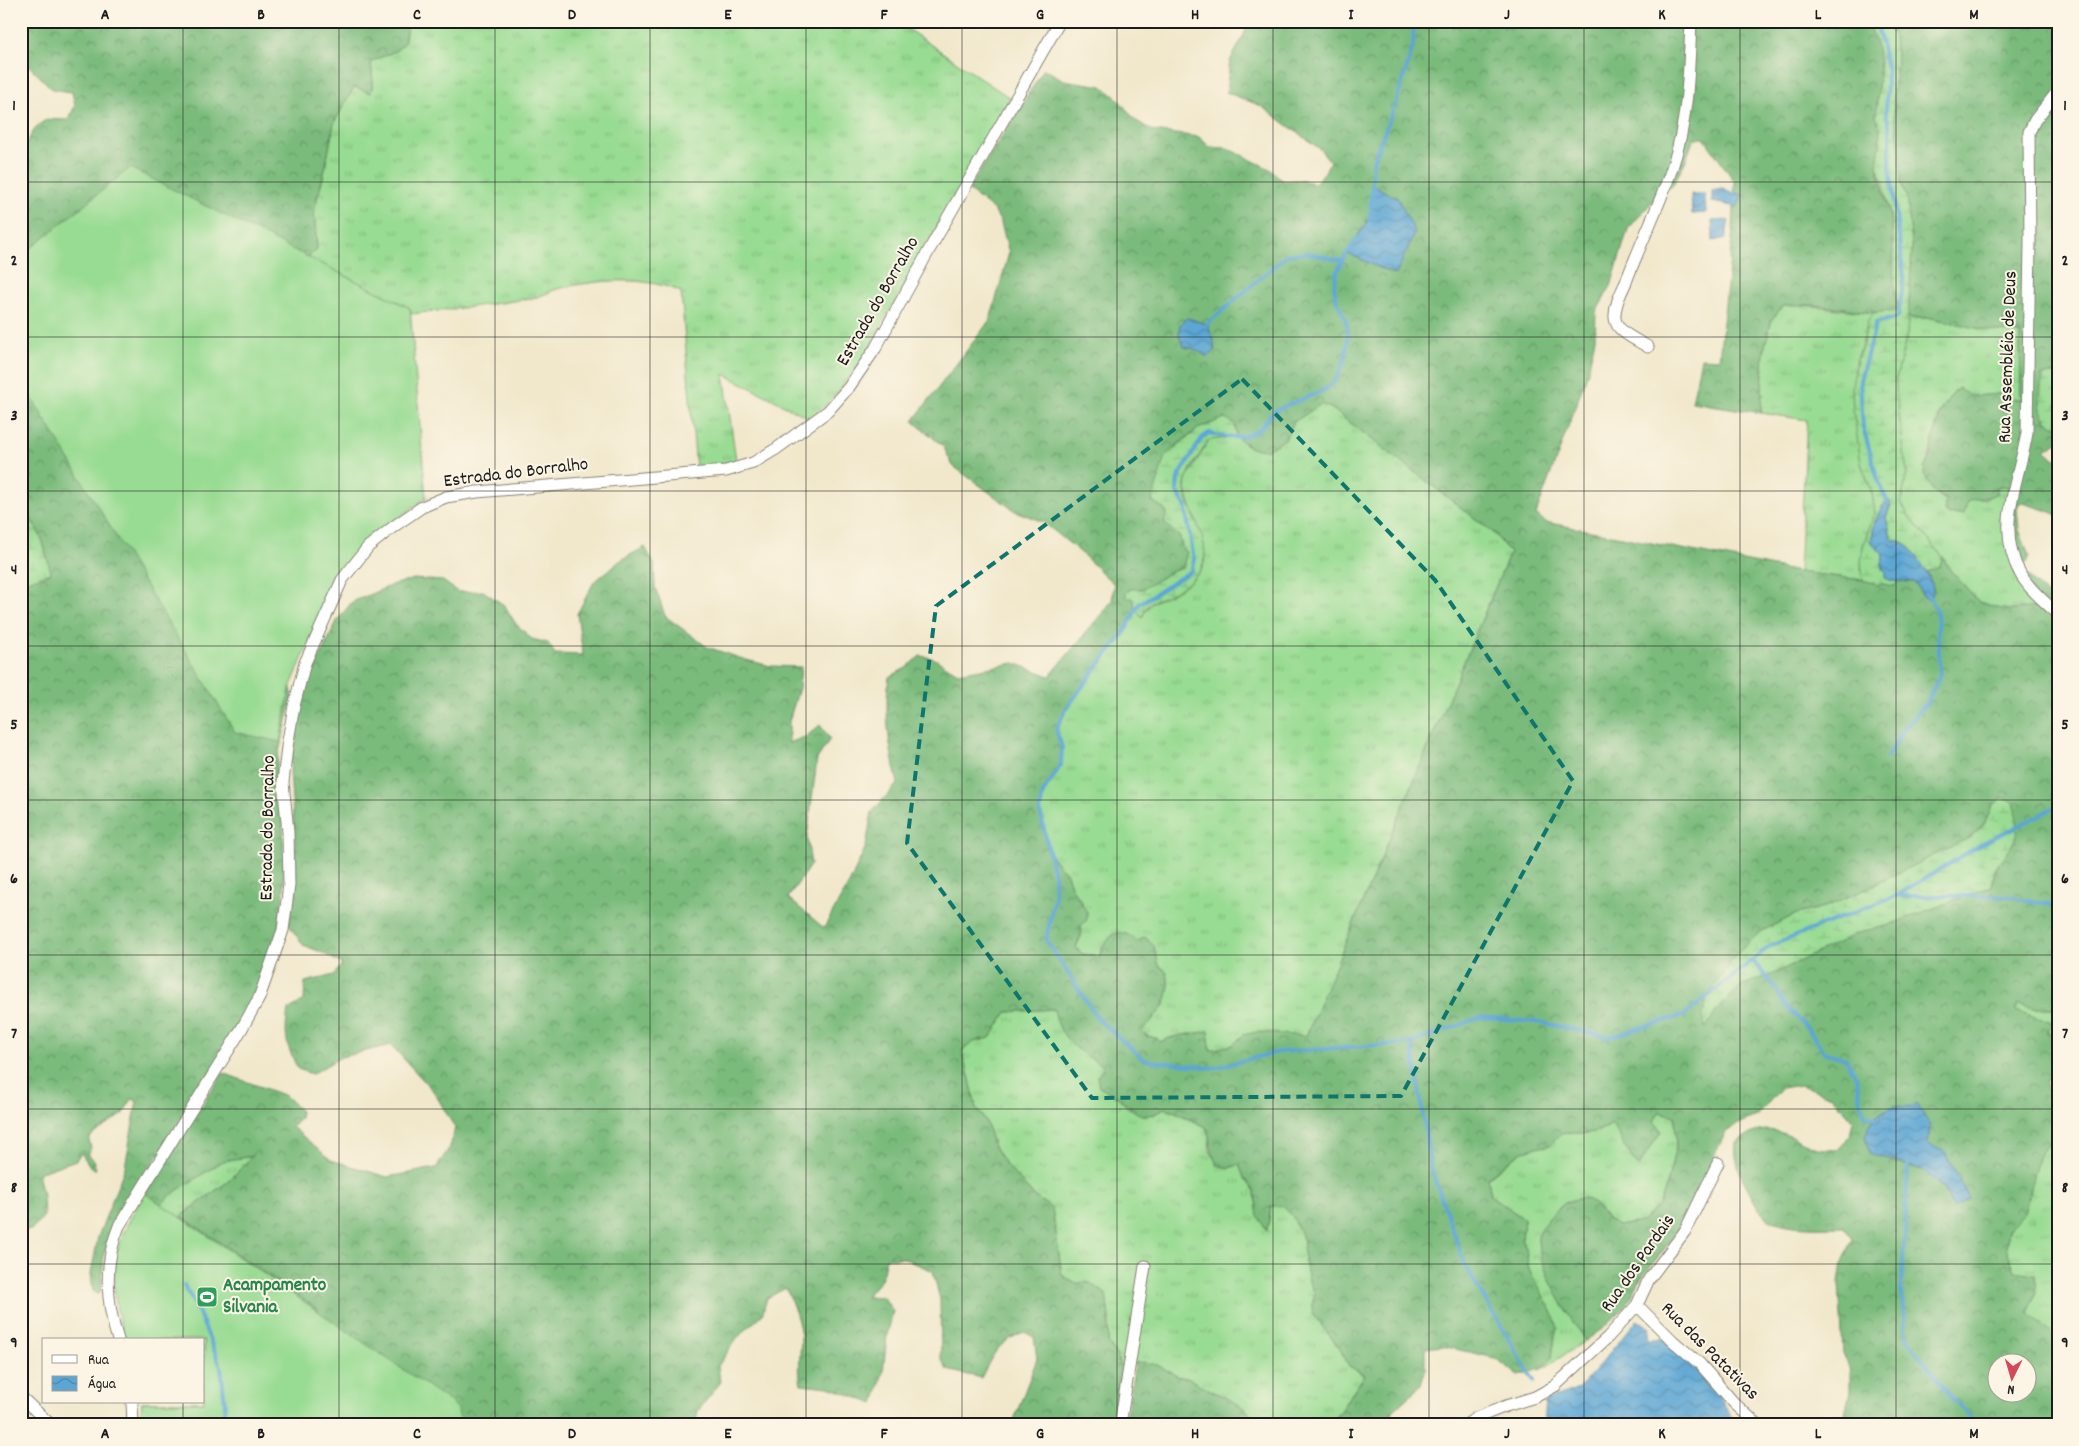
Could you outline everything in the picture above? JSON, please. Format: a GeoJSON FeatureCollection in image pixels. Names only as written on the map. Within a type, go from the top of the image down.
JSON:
{"type":"FeatureCollection","features":[{"type":"Feature","properties":{"kind":"street","name":"Estrada do Borralho"},"geometry":{"type":"LineString","coordinates":[[118,1338],[109,1297],[108,1279],[113,1240],[119,1226],[259,998],[283,930],[289,885],[288,832],[283,782],[287,747],[305,663],[342,580],[368,547],[393,527],[422,507],[446,497],[478,492],[726,471],[753,463],[776,449],[828,411],[849,387],[875,349],[1060,21]]}},
{"type":"Feature","properties":{"kind":"street"},"geometry":{"type":"LineString","coordinates":[[1648,347],[1617,326],[1615,310],[1633,262],[1663,195],[1682,133],[1686,108],[1691,21]]}},
{"type":"Feature","properties":{"kind":"street","name":"Rua Assembléia de Deus"},"geometry":{"type":"LineString","coordinates":[[2058,91],[2035,120],[2029,132],[2030,242],[2027,433],[2012,496],[2007,531],[2010,549],[2021,575],[2035,592],[2058,614]]}},
{"type":"Feature","properties":{"kind":"street","name":"Rua dos Pardais"},"geometry":{"type":"LineString","coordinates":[[1466,1425],[1476,1418],[1535,1397],[1555,1386],[1608,1337],[1637,1305],[1649,1279],[1685,1231],[1718,1163]]}},
{"type":"Feature","properties":{"kind":"street"},"geometry":{"type":"LineString","coordinates":[[1120,1425],[1145,1266]]}},
{"type":"Feature","properties":{"kind":"street","name":"Rua das Patativas"},"geometry":{"type":"LineString","coordinates":[[1637,1305],[1673,1341],[1700,1364],[1734,1403],[1758,1425]]}},
{"type":"Feature","properties":{"kind":"street"},"geometry":{"type":"LineString","coordinates":[[21,1397],[51,1425]]}},
{"type":"Feature","properties":{"kind":"street"},"geometry":{"type":"LineString","coordinates":[[132,1404],[133,1425]]}},
{"type":"Feature","properties":{"kind":"highlighted area"},"geometry":{"type":"Polygon","coordinates":[[[1242,379],[1435,580],[1573,781],[1401,1096],[1092,1098],[907,843],[936,606],[1242,379]]]}},
{"type":"Feature","properties":{"kind":"green space"},"geometry":{"type":"Polygon","coordinates":[[[21,21],[278,21],[280,23],[304,25],[346,24],[348,21],[408,21],[404,44],[395,51],[371,62],[373,82],[371,93],[354,87],[334,123],[314,211],[317,250],[307,257],[130,169],[21,256],[21,165],[26,145],[33,132],[41,123],[47,120],[68,120],[75,106],[72,92],[52,89],[21,58],[21,21]]]}},
{"type":"Feature","properties":{"kind":"green space"},"geometry":{"type":"Polygon","coordinates":[[[408,21],[898,21],[1010,98],[862,360],[839,391],[811,419],[724,374],[736,461],[696,468],[681,292],[651,283],[636,281],[587,283],[557,289],[541,296],[487,305],[411,314],[410,308],[307,257],[317,250],[314,211],[334,123],[354,87],[371,92],[373,82],[371,62],[395,51],[404,44],[408,21]]]}},
{"type":"Feature","properties":{"kind":"green space"},"geometry":{"type":"Polygon","coordinates":[[[1249,21],[1868,21],[1880,62],[1876,116],[1880,127],[1877,166],[1892,224],[1895,295],[1899,310],[1874,312],[1816,305],[1783,306],[1772,319],[1764,349],[1761,413],[1692,402],[1701,358],[1719,359],[1733,231],[1735,182],[1704,138],[1694,138],[1685,162],[1672,186],[1658,195],[1628,229],[1611,286],[1596,312],[1595,338],[1587,375],[1536,514],[1545,522],[1799,572],[1863,580],[1874,583],[1877,586],[1882,584],[1895,586],[1898,581],[1914,582],[1924,597],[1932,585],[1927,572],[1939,567],[1943,557],[1950,570],[1979,602],[2001,609],[2015,610],[2041,606],[2015,574],[2010,487],[1999,486],[1995,488],[1997,493],[1967,502],[1964,514],[1949,515],[1944,511],[1946,500],[1933,491],[1924,474],[1943,406],[1958,388],[1972,396],[2001,394],[2021,400],[2020,333],[1985,330],[1932,318],[1908,318],[1912,247],[1907,198],[1901,184],[1899,142],[1894,115],[1893,90],[1897,63],[1893,34],[1886,21],[2058,21],[2058,373],[2043,375],[2046,420],[2058,427],[2058,442],[2045,450],[2055,459],[2058,459],[2058,516],[2020,502],[2017,509],[2019,530],[2029,556],[2022,567],[2033,582],[2058,604],[2058,1008],[2033,1008],[2018,1003],[2016,1011],[2055,1023],[2046,1033],[2058,1035],[2058,1077],[2045,1081],[2049,1093],[2058,1090],[2058,1134],[2041,1151],[2024,1213],[2008,1229],[2006,1247],[2015,1271],[2035,1274],[2037,1292],[2029,1312],[2055,1338],[2058,1338],[2058,1425],[1926,1425],[1912,1416],[1898,1414],[1880,1425],[1848,1425],[1845,1413],[1850,1392],[1850,1370],[1843,1353],[1839,1282],[1842,1264],[1853,1239],[1844,1227],[1792,1226],[1782,1224],[1765,1216],[1757,1206],[1744,1182],[1736,1160],[1736,1143],[1757,1131],[1775,1131],[1814,1147],[1837,1150],[1850,1135],[1853,1121],[1832,1096],[1800,1085],[1781,1088],[1758,1115],[1726,1132],[1673,1238],[1642,1277],[1626,1306],[1602,1329],[1585,1341],[1563,1305],[1542,1262],[1539,1249],[1539,1233],[1554,1213],[1567,1202],[1586,1198],[1598,1207],[1609,1221],[1618,1226],[1641,1222],[1659,1205],[1667,1185],[1676,1146],[1675,1116],[1659,1112],[1654,1121],[1661,1131],[1638,1168],[1612,1124],[1606,1128],[1589,1133],[1563,1132],[1550,1145],[1522,1151],[1488,1177],[1491,1196],[1524,1219],[1522,1239],[1526,1249],[1529,1270],[1552,1311],[1558,1328],[1552,1356],[1543,1369],[1518,1375],[1495,1358],[1442,1346],[1425,1348],[1425,1369],[1421,1385],[1393,1411],[1389,1425],[1330,1425],[1365,1375],[1349,1366],[1340,1349],[1313,1314],[1312,1305],[1315,1293],[1310,1285],[1303,1253],[1304,1241],[1293,1217],[1283,1206],[1271,1206],[1267,1231],[1258,1216],[1255,1192],[1244,1177],[1239,1165],[1228,1168],[1217,1165],[1206,1127],[1164,1108],[1156,1113],[1143,1115],[1099,1087],[1097,1076],[1104,1068],[1068,1040],[1058,1023],[1054,1009],[1007,1012],[990,1038],[973,1042],[963,1050],[963,1057],[976,1108],[986,1121],[993,1145],[1005,1164],[1033,1195],[1052,1209],[1062,1275],[1074,1283],[1090,1283],[1106,1294],[1109,1318],[1108,1343],[1121,1367],[1113,1425],[1012,1425],[1037,1359],[1034,1337],[1024,1332],[1008,1340],[993,1355],[981,1378],[947,1370],[941,1357],[940,1300],[933,1271],[903,1258],[886,1258],[881,1280],[866,1296],[883,1297],[893,1311],[887,1336],[883,1372],[874,1404],[829,1387],[801,1384],[799,1368],[801,1334],[786,1288],[767,1298],[762,1315],[736,1339],[718,1366],[720,1383],[698,1411],[695,1425],[140,1425],[142,1404],[205,1404],[205,1338],[137,1338],[319,1310],[181,1216],[230,1180],[252,1156],[223,1161],[173,1193],[161,1204],[145,1193],[223,1073],[286,1096],[301,1111],[300,1118],[292,1127],[331,1160],[387,1177],[436,1168],[450,1147],[455,1128],[434,1092],[391,1045],[341,1057],[312,1074],[298,1069],[287,1041],[288,1010],[304,1000],[305,982],[334,975],[342,964],[321,952],[303,945],[289,925],[296,863],[290,769],[298,713],[308,682],[337,621],[352,602],[392,585],[414,579],[443,581],[458,592],[483,591],[504,605],[516,624],[532,639],[548,643],[555,654],[583,655],[577,614],[594,582],[621,560],[645,547],[654,564],[655,587],[665,616],[707,647],[771,666],[801,667],[799,688],[789,721],[789,743],[807,736],[820,725],[830,739],[817,759],[807,838],[811,864],[788,898],[824,928],[850,882],[866,846],[872,812],[898,783],[888,730],[889,677],[906,668],[920,656],[933,658],[958,673],[1014,663],[1050,676],[1112,601],[1114,584],[1079,551],[1043,522],[1015,511],[953,466],[943,446],[913,421],[990,320],[1009,253],[1001,223],[994,210],[968,190],[1044,69],[1064,80],[1102,86],[1118,99],[1135,120],[1153,131],[1199,137],[1210,147],[1227,148],[1270,169],[1283,181],[1300,180],[1315,183],[1325,172],[1330,161],[1320,149],[1261,106],[1226,92],[1230,61],[1249,21]],[[1372,184],[1370,217],[1347,253],[1396,275],[1372,184]],[[1321,404],[1294,422],[1285,439],[1267,450],[1251,448],[1236,437],[1235,424],[1211,423],[1198,429],[1174,447],[1152,501],[1168,513],[1172,530],[1180,537],[1183,550],[1187,552],[1183,568],[1167,574],[1146,587],[1138,589],[1133,599],[1136,610],[1123,635],[1066,709],[1056,730],[1062,747],[1061,765],[1043,793],[1040,811],[1049,854],[1067,874],[1072,889],[1087,912],[1087,920],[1081,926],[1081,936],[1076,947],[1082,954],[1093,955],[1099,958],[1109,938],[1118,933],[1124,933],[1138,941],[1145,937],[1154,946],[1159,966],[1167,973],[1168,991],[1159,1012],[1142,1031],[1146,1036],[1157,1038],[1160,1042],[1178,1036],[1209,1031],[1210,1050],[1233,1045],[1243,1035],[1257,1032],[1306,1036],[1510,553],[1494,533],[1331,408],[1321,404]],[[1992,806],[1984,825],[1969,838],[1866,889],[1828,906],[1797,914],[1760,932],[1704,1028],[1721,1005],[1742,985],[1771,975],[1862,931],[1886,926],[1992,886],[1997,867],[2016,841],[1992,806]],[[1894,1106],[1889,1161],[1923,1170],[1945,1190],[1953,1208],[1968,1199],[1945,1152],[1928,1145],[1930,1125],[1910,1107],[1894,1106]]]}},
{"type":"Feature","properties":{"kind":"green space"},"geometry":{"type":"Polygon","coordinates":[[[1868,21],[1886,21],[1893,34],[1897,63],[1893,90],[1894,115],[1899,142],[1901,184],[1907,198],[1912,247],[1907,334],[1896,379],[1896,393],[1907,473],[1901,503],[1910,518],[1943,557],[1939,567],[1927,572],[1908,546],[1903,542],[1892,540],[1886,518],[1891,505],[1882,506],[1875,521],[1871,541],[1883,555],[1882,569],[1885,570],[1891,581],[1898,581],[1895,586],[1882,584],[1877,586],[1874,583],[1863,580],[1861,563],[1863,546],[1875,513],[1872,493],[1861,463],[1853,410],[1852,386],[1867,323],[1873,313],[1899,310],[1895,295],[1892,224],[1883,182],[1877,166],[1880,128],[1876,116],[1880,62],[1868,21]]]}},
{"type":"Feature","properties":{"kind":"green space"},"geometry":{"type":"Polygon","coordinates":[[[130,168],[410,308],[426,498],[388,525],[356,552],[334,582],[290,688],[280,742],[235,732],[21,380],[21,256],[130,168]]]}},
{"type":"Feature","properties":{"kind":"green space"},"geometry":{"type":"Polygon","coordinates":[[[1795,304],[1873,313],[1857,359],[1861,463],[1872,493],[1875,513],[1863,546],[1861,571],[1863,580],[1799,572],[1807,420],[1761,413],[1764,349],[1772,319],[1783,306],[1795,304]]]}},
{"type":"Feature","properties":{"kind":"green space"},"geometry":{"type":"Polygon","coordinates":[[[1908,318],[1932,318],[1985,330],[2020,333],[2021,400],[2001,394],[1972,396],[1958,388],[1946,402],[1940,414],[1925,467],[1940,498],[1946,500],[1944,511],[1972,499],[1987,499],[1999,487],[2010,487],[2005,534],[2041,606],[2015,610],[2001,609],[1979,602],[1950,570],[1943,557],[1910,518],[1901,503],[1907,473],[1896,393],[1896,379],[1907,334],[1908,318]]]}},
{"type":"Feature","properties":{"kind":"green space"},"geometry":{"type":"Polygon","coordinates":[[[21,340],[359,518],[289,680],[292,692],[291,705],[278,756],[275,782],[283,820],[284,889],[279,926],[270,959],[250,1007],[198,1095],[116,1220],[104,1253],[101,1291],[98,1295],[93,1291],[91,1274],[98,1237],[125,1167],[137,1101],[132,1099],[122,1115],[92,1135],[89,1140],[91,1148],[87,1155],[93,1159],[96,1169],[92,1169],[81,1153],[76,1160],[38,1173],[43,1196],[44,1216],[31,1230],[21,1230],[21,583],[51,573],[42,539],[21,502],[21,340]]]}},
{"type":"Feature","properties":{"kind":"green space"},"geometry":{"type":"Polygon","coordinates":[[[2058,374],[2058,427],[2049,422],[2044,416],[2041,411],[2040,399],[2043,375],[2058,374]]]}},
{"type":"Feature","properties":{"kind":"green space"},"geometry":{"type":"Polygon","coordinates":[[[1321,403],[1331,408],[1494,533],[1510,553],[1306,1036],[1257,1032],[1243,1035],[1233,1045],[1210,1050],[1208,1031],[1178,1036],[1160,1042],[1142,1031],[1165,1004],[1169,986],[1167,973],[1132,936],[1102,946],[1099,958],[1093,955],[1082,954],[1076,947],[1081,936],[1081,900],[1072,889],[1067,874],[1049,854],[1040,811],[1043,793],[1061,765],[1062,747],[1056,730],[1066,709],[1123,635],[1136,610],[1142,617],[1150,605],[1185,585],[1202,568],[1205,556],[1198,527],[1185,489],[1186,480],[1209,440],[1236,437],[1251,448],[1285,439],[1294,422],[1321,403]]]}},
{"type":"Feature","properties":{"kind":"green space"},"geometry":{"type":"Polygon","coordinates":[[[1225,418],[1235,424],[1236,437],[1209,440],[1186,480],[1187,498],[1200,530],[1205,553],[1201,569],[1188,583],[1149,604],[1142,618],[1136,610],[1133,599],[1126,597],[1126,593],[1131,589],[1142,589],[1168,573],[1183,568],[1187,552],[1183,550],[1180,537],[1164,523],[1167,513],[1162,507],[1152,501],[1165,456],[1198,429],[1225,418]]]}},
{"type":"Feature","properties":{"kind":"green space"},"geometry":{"type":"Polygon","coordinates":[[[21,502],[42,539],[51,573],[21,583],[21,502]]]}},
{"type":"Feature","properties":{"kind":"green space"},"geometry":{"type":"Polygon","coordinates":[[[2002,798],[2012,801],[2016,816],[2017,834],[2014,843],[1997,866],[1992,886],[1886,926],[1862,931],[1771,975],[1742,985],[1721,1005],[1705,1028],[1703,1016],[1707,997],[1735,956],[1760,932],[1797,914],[1828,906],[1866,889],[1969,838],[1984,825],[1992,806],[2002,798]]]}},
{"type":"Feature","properties":{"kind":"green space"},"geometry":{"type":"Polygon","coordinates":[[[2017,1003],[2033,1008],[2058,1008],[2058,1035],[2046,1034],[2054,1023],[2016,1011],[2017,1003]]]}},
{"type":"Feature","properties":{"kind":"green space"},"geometry":{"type":"Polygon","coordinates":[[[1055,1009],[1061,1030],[1073,1043],[1104,1068],[1099,1087],[1117,1096],[1128,1108],[1154,1115],[1164,1108],[1206,1127],[1209,1135],[1210,1152],[1228,1168],[1239,1165],[1244,1177],[1255,1192],[1258,1216],[1269,1222],[1271,1206],[1283,1205],[1293,1217],[1304,1241],[1303,1253],[1310,1285],[1315,1293],[1312,1305],[1313,1314],[1340,1349],[1349,1366],[1365,1375],[1330,1425],[1257,1425],[1249,1412],[1189,1379],[1177,1376],[1157,1365],[1135,1363],[1121,1367],[1108,1343],[1109,1318],[1106,1294],[1090,1283],[1074,1283],[1062,1275],[1052,1209],[1033,1195],[1005,1164],[993,1145],[986,1121],[976,1108],[963,1057],[963,1050],[973,1042],[990,1038],[1007,1012],[1055,1009]]]}},
{"type":"Feature","properties":{"kind":"green space"},"geometry":{"type":"Polygon","coordinates":[[[1659,1111],[1675,1116],[1676,1146],[1667,1185],[1659,1205],[1641,1222],[1618,1226],[1609,1221],[1598,1207],[1585,1198],[1574,1200],[1563,1205],[1542,1228],[1539,1237],[1540,1249],[1548,1276],[1585,1341],[1543,1369],[1552,1356],[1555,1336],[1529,1270],[1526,1249],[1522,1239],[1524,1219],[1491,1196],[1488,1178],[1522,1151],[1550,1145],[1563,1132],[1589,1133],[1606,1128],[1612,1124],[1638,1168],[1661,1131],[1654,1121],[1659,1111]]]}},
{"type":"Feature","properties":{"kind":"green space"},"geometry":{"type":"Polygon","coordinates":[[[2058,1134],[2058,1338],[2055,1338],[2029,1312],[2037,1292],[2015,1271],[2006,1248],[2008,1229],[2024,1213],[2041,1151],[2058,1134]]]}},
{"type":"Feature","properties":{"kind":"green space"},"geometry":{"type":"Polygon","coordinates":[[[253,1156],[230,1180],[181,1216],[319,1310],[308,1329],[145,1193],[161,1204],[173,1193],[223,1161],[253,1156]]]}},
{"type":"Feature","properties":{"kind":"green space","name":"Acampamento Silvania"},"geometry":{"type":"Polygon","coordinates":[[[145,1193],[455,1405],[463,1425],[140,1425],[142,1404],[205,1404],[205,1338],[124,1338],[115,1297],[115,1263],[118,1247],[133,1213],[145,1193]]]}},
{"type":"Feature","properties":{"kind":"green space"},"geometry":{"type":"Polygon","coordinates":[[[1144,1362],[1157,1365],[1177,1376],[1189,1379],[1238,1404],[1249,1412],[1257,1425],[1125,1425],[1135,1363],[1144,1362]]]}},
{"type":"Feature","properties":{"kind":"water"},"geometry":{"type":"Polygon","coordinates":[[[1372,184],[1398,199],[1415,232],[1396,275],[1347,253],[1370,217],[1372,184]]]}},
{"type":"Feature","properties":{"kind":"water"},"geometry":{"type":"Polygon","coordinates":[[[1722,189],[1743,195],[1737,207],[1712,202],[1712,191],[1722,189]]]}},
{"type":"Feature","properties":{"kind":"water"},"geometry":{"type":"Polygon","coordinates":[[[1691,194],[1705,194],[1706,213],[1692,214],[1691,194]]]}},
{"type":"Feature","properties":{"kind":"water"},"geometry":{"type":"Polygon","coordinates":[[[1729,220],[1726,238],[1713,241],[1712,221],[1729,220]]]}},
{"type":"Feature","properties":{"kind":"water"},"geometry":{"type":"Polygon","coordinates":[[[1187,318],[1207,324],[1213,337],[1215,351],[1208,357],[1194,349],[1184,347],[1179,336],[1180,324],[1187,318]]]}},
{"type":"Feature","properties":{"kind":"water"},"geometry":{"type":"Polygon","coordinates":[[[1887,499],[1891,502],[1886,518],[1892,540],[1898,540],[1904,544],[1916,556],[1933,586],[1932,600],[1924,597],[1914,582],[1891,581],[1885,578],[1885,570],[1882,569],[1883,555],[1871,541],[1875,521],[1887,499]]]}},
{"type":"Feature","properties":{"kind":"water"},"geometry":{"type":"Polygon","coordinates":[[[1916,1103],[1930,1125],[1928,1144],[1945,1152],[1969,1199],[1953,1208],[1945,1190],[1923,1170],[1869,1153],[1865,1136],[1874,1117],[1894,1106],[1910,1107],[1916,1103]]]}},
{"type":"Feature","properties":{"kind":"water"},"geometry":{"type":"Polygon","coordinates":[[[1637,1320],[1650,1328],[1648,1339],[1667,1339],[1700,1366],[1737,1425],[1543,1425],[1545,1401],[1579,1389],[1637,1320]]]}},
{"type":"Feature","properties":{"kind":"waterway"},"geometry":{"type":"LineString","coordinates":[[1370,217],[1373,161],[1397,100],[1413,47],[1414,21]]}},
{"type":"Feature","properties":{"kind":"waterway"},"geometry":{"type":"LineString","coordinates":[[1874,21],[1879,32],[1887,70],[1886,113],[1890,129],[1890,167],[1904,278],[1898,317],[1876,323],[1860,380],[1863,427],[1877,477],[1888,503]]}},
{"type":"Feature","properties":{"kind":"waterway"},"geometry":{"type":"LineString","coordinates":[[1357,238],[1341,264],[1334,286],[1337,302],[1348,328],[1344,362],[1337,377],[1333,383],[1322,391],[1275,411],[1260,428],[1248,435],[1229,437],[1209,433],[1202,438],[1178,478],[1177,492],[1185,505],[1194,560],[1191,571],[1139,604],[1123,635],[1066,709],[1056,730],[1062,747],[1061,765],[1043,793],[1040,811],[1054,874],[1055,895],[1046,940],[1099,1020],[1144,1060],[1213,1068],[1279,1052],[1412,1043],[1481,1017],[1544,1023],[1609,1037],[1685,1015],[1770,946],[1895,896],[2006,896],[2058,906]]}},
{"type":"Feature","properties":{"kind":"waterway"},"geometry":{"type":"LineString","coordinates":[[1207,324],[1287,255],[1308,253],[1342,261]]}},
{"type":"Feature","properties":{"kind":"waterway"},"geometry":{"type":"LineString","coordinates":[[1887,757],[1905,728],[1926,704],[1940,675],[1937,612],[1930,597]]}},
{"type":"Feature","properties":{"kind":"waterway"},"geometry":{"type":"LineString","coordinates":[[1896,896],[1985,842],[2058,806]]}},
{"type":"Feature","properties":{"kind":"waterway"},"geometry":{"type":"LineString","coordinates":[[1752,960],[1776,989],[1784,1004],[1808,1029],[1824,1052],[1846,1059],[1857,1078],[1860,1099],[1865,1115],[1874,1117]]}},
{"type":"Feature","properties":{"kind":"waterway"},"geometry":{"type":"LineString","coordinates":[[1412,1043],[1431,1168],[1466,1268],[1534,1381]]}},
{"type":"Feature","properties":{"kind":"waterway"},"geometry":{"type":"LineString","coordinates":[[1908,1165],[1901,1290],[1906,1338],[1950,1396],[1979,1425]]}},
{"type":"Feature","properties":{"kind":"waterway"},"geometry":{"type":"LineString","coordinates":[[184,1285],[198,1311],[221,1367],[225,1405],[223,1425]]}},
{"type":"Feature","properties":{"kind":"place","name":"Acampamento Silvania"},"geometry":{"type":"Point","coordinates":[207,1297]}}]}
